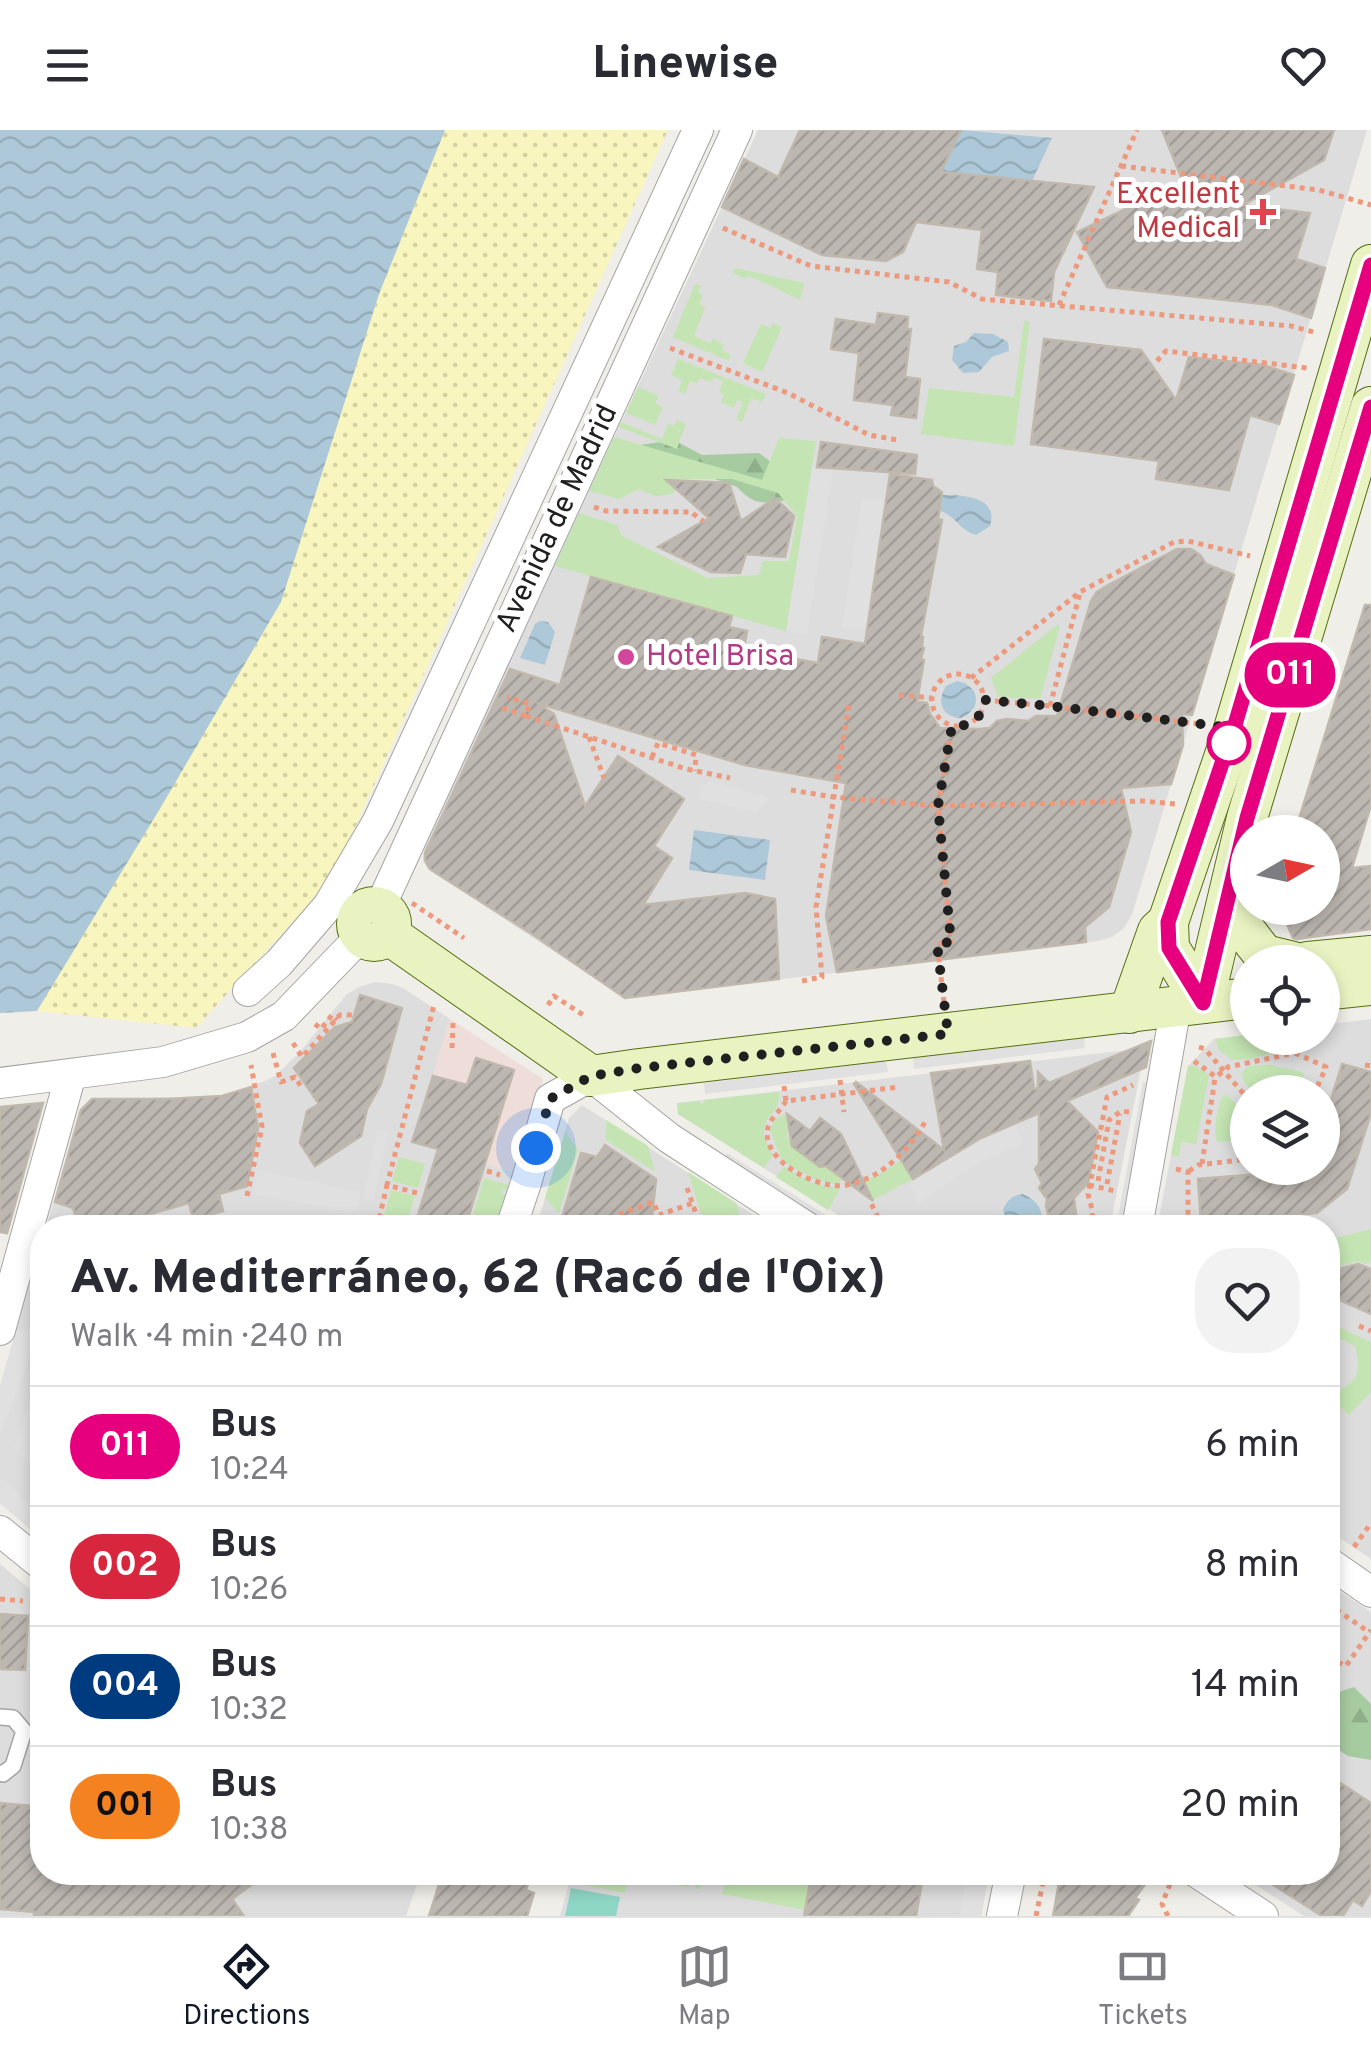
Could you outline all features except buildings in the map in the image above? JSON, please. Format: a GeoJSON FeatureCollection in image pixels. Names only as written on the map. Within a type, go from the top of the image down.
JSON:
{"type":"FeatureCollection","features":[{"type":"Feature","properties":{"kind":"street"},"geometry":{"type":"LineString","coordinates":[[248,990],[279,963],[328,906],[378,821],[698,130]]}},
{"type":"Feature","properties":{"kind":"street","name":"Avenida de Madrid"},"geometry":{"type":"LineString","coordinates":[[0,1082],[164,1062],[257,1031],[284,1016],[379,917],[490,698],[568,497],[736,130]]}},
{"type":"Feature","properties":{"kind":"street"},"geometry":{"type":"LineString","coordinates":[[1196,955],[1169,948],[1168,922],[1234,728],[1371,265]]}},
{"type":"Feature","properties":{"kind":"street"},"geometry":{"type":"LineString","coordinates":[[1248,815],[1371,407]]}},
{"type":"Feature","properties":{"kind":"street"},"geometry":{"type":"LineString","coordinates":[[1138,1215],[1156,1116],[1190,1004],[1196,955],[1230,883]]}},
{"type":"Feature","properties":{"kind":"street"},"geometry":{"type":"LineString","coordinates":[[379,917],[445,974],[591,1076],[669,1138],[788,1215]]}},
{"type":"Feature","properties":{"kind":"street"},"geometry":{"type":"LineString","coordinates":[[1130,1013],[1158,931],[1168,922]]}},
{"type":"Feature","properties":{"kind":"street"},"geometry":{"type":"LineString","coordinates":[[1340,959],[1371,956]]}},
{"type":"Feature","properties":{"kind":"street"},"geometry":{"type":"LineString","coordinates":[[1340,988],[1371,985]]}},
{"type":"Feature","properties":{"kind":"street"},"geometry":{"type":"LineString","coordinates":[[1190,1004],[1230,988]]}},
{"type":"Feature","properties":{"kind":"street"},"geometry":{"type":"LineString","coordinates":[[515,1215],[550,1099],[591,1076],[1230,1000]]}},
{"type":"Feature","properties":{"kind":"street"},"geometry":{"type":"LineString","coordinates":[[31,1215],[70,1074]]}},
{"type":"Feature","properties":{"kind":"street"},"geometry":{"type":"LineString","coordinates":[[0,1330],[30,1220]]}},
{"type":"Feature","properties":{"kind":"street"},"geometry":{"type":"LineString","coordinates":[[0,1531],[30,1555]]}},
{"type":"Feature","properties":{"kind":"street"},"geometry":{"type":"LineString","coordinates":[[1340,1570],[1371,1592]]}},
{"type":"Feature","properties":{"kind":"street"},"geometry":{"type":"LineString","coordinates":[[1002,1916],[1008,1885]]}},
{"type":"Feature","properties":{"kind":"street"},"geometry":{"type":"LineString","coordinates":[[1216,1885],[1263,1916]]}},
{"type":"Feature","properties":{"kind":"lane"},"geometry":{"type":"LineString","coordinates":[[0,1717],[13,1718],[24,1731],[12,1766],[0,1773]]}},
{"type":"Feature","properties":{"kind":"path"},"geometry":{"type":"LineString","coordinates":[[1058,306],[1137,130]]}},
{"type":"Feature","properties":{"kind":"path"},"geometry":{"type":"LineString","coordinates":[[1121,166],[1319,190],[1371,205]]}},
{"type":"Feature","properties":{"kind":"path"},"geometry":{"type":"LineString","coordinates":[[696,216],[811,266],[950,282],[982,299],[1291,326],[1344,357]]}},
{"type":"Feature","properties":{"kind":"path"},"geometry":{"type":"LineString","coordinates":[[642,336],[788,393],[869,435],[898,440]]}},
{"type":"Feature","properties":{"kind":"path"},"geometry":{"type":"LineString","coordinates":[[1157,361],[1166,351],[1344,357]]}},
{"type":"Feature","properties":{"kind":"path"},"geometry":{"type":"LineString","coordinates":[[568,497],[606,512],[690,512],[703,521]]}},
{"type":"Feature","properties":{"kind":"path"},"geometry":{"type":"LineString","coordinates":[[972,678],[1080,592],[1174,542],[1188,541],[1282,564]]}},
{"type":"Feature","properties":{"kind":"path"},"geometry":{"type":"LineString","coordinates":[[1050,706],[1080,592]]}},
{"type":"Feature","properties":{"kind":"path"},"geometry":{"type":"LineString","coordinates":[[956,674],[972,678],[980,685],[985,700],[971,724],[962,727],[944,722],[936,714],[932,698],[942,679],[956,674]]}},
{"type":"Feature","properties":{"kind":"path"},"geometry":{"type":"LineString","coordinates":[[899,694],[932,698]]}},
{"type":"Feature","properties":{"kind":"path"},"geometry":{"type":"LineString","coordinates":[[490,698],[530,704],[526,716]]}},
{"type":"Feature","properties":{"kind":"path"},"geometry":{"type":"LineString","coordinates":[[490,698],[526,716],[694,771],[730,778]]}},
{"type":"Feature","properties":{"kind":"path"},"geometry":{"type":"LineString","coordinates":[[985,700],[1234,728]]}},
{"type":"Feature","properties":{"kind":"path"},"geometry":{"type":"LineString","coordinates":[[802,981],[822,977],[816,907],[849,704]]}},
{"type":"Feature","properties":{"kind":"path"},"geometry":{"type":"LineString","coordinates":[[948,1034],[937,944],[951,942],[938,806],[952,726]]}},
{"type":"Feature","properties":{"kind":"path"},"geometry":{"type":"LineString","coordinates":[[589,736],[604,778]]}},
{"type":"Feature","properties":{"kind":"path"},"geometry":{"type":"LineString","coordinates":[[652,757],[658,743],[696,754],[694,771]]}},
{"type":"Feature","properties":{"kind":"path"},"geometry":{"type":"LineString","coordinates":[[791,790],[938,806],[1144,800],[1208,807]]}},
{"type":"Feature","properties":{"kind":"path"},"geometry":{"type":"LineString","coordinates":[[379,917],[464,938]]}},
{"type":"Feature","properties":{"kind":"path"},"geometry":{"type":"LineString","coordinates":[[380,1215],[431,1014],[445,974]]}},
{"type":"Feature","properties":{"kind":"path"},"geometry":{"type":"LineString","coordinates":[[567,1004],[585,1016]]}},
{"type":"Feature","properties":{"kind":"path"},"geometry":{"type":"LineString","coordinates":[[299,1053],[302,1057],[338,1013],[353,1015]]}},
{"type":"Feature","properties":{"kind":"path"},"geometry":{"type":"LineString","coordinates":[[452,1048],[454,1029]]}},
{"type":"Feature","properties":{"kind":"path"},"geometry":{"type":"LineString","coordinates":[[257,1031],[280,1082],[296,1077],[302,1088]]}},
{"type":"Feature","properties":{"kind":"path"},"geometry":{"type":"LineString","coordinates":[[248,1196],[262,1127],[257,1031]]}},
{"type":"Feature","properties":{"kind":"path"},"geometry":{"type":"LineString","coordinates":[[1206,1048],[1230,1077]]}},
{"type":"Feature","properties":{"kind":"path"},"geometry":{"type":"LineString","coordinates":[[780,1053],[786,1101],[768,1125],[772,1148],[787,1166],[825,1185],[850,1185],[874,1174],[904,1153],[925,1122]]}},
{"type":"Feature","properties":{"kind":"path"},"geometry":{"type":"LineString","coordinates":[[1223,1069],[1286,1055]]}},
{"type":"Feature","properties":{"kind":"path"},"geometry":{"type":"LineString","coordinates":[[1299,1055],[1326,1067],[1322,1075]]}},
{"type":"Feature","properties":{"kind":"path"},"geometry":{"type":"LineString","coordinates":[[1202,1164],[1216,1077]]}},
{"type":"Feature","properties":{"kind":"path"},"geometry":{"type":"LineString","coordinates":[[1092,1215],[1088,1194],[1107,1097],[1131,1085]]}},
{"type":"Feature","properties":{"kind":"path"},"geometry":{"type":"LineString","coordinates":[[786,1101],[898,1087]]}},
{"type":"Feature","properties":{"kind":"path"},"geometry":{"type":"LineString","coordinates":[[1098,1181],[1109,1120],[1121,1111],[1156,1116]]}},
{"type":"Feature","properties":{"kind":"path"},"geometry":{"type":"LineString","coordinates":[[1107,1184],[1121,1111]]}},
{"type":"Feature","properties":{"kind":"path"},"geometry":{"type":"LineString","coordinates":[[1189,1171],[1202,1164],[1230,1161]]}},
{"type":"Feature","properties":{"kind":"path"},"geometry":{"type":"LineString","coordinates":[[1174,1168],[1188,1172],[1188,1215]]}},
{"type":"Feature","properties":{"kind":"path"},"geometry":{"type":"LineString","coordinates":[[388,1185],[417,1193]]}},
{"type":"Feature","properties":{"kind":"path"},"geometry":{"type":"LineString","coordinates":[[617,1215],[654,1202],[659,1215]]}},
{"type":"Feature","properties":{"kind":"path"},"geometry":{"type":"LineString","coordinates":[[662,1215],[693,1203]]}},
{"type":"Feature","properties":{"kind":"path"},"geometry":{"type":"LineString","coordinates":[[872,1203],[877,1215]]}},
{"type":"Feature","properties":{"kind":"path"},"geometry":{"type":"LineString","coordinates":[[1359,1326],[1371,1331]]}},
{"type":"Feature","properties":{"kind":"path"},"geometry":{"type":"LineString","coordinates":[[0,1600],[23,1600]]}},
{"type":"Feature","properties":{"kind":"path"},"geometry":{"type":"LineString","coordinates":[[1340,1612],[1370,1631],[1346,1666],[1340,1663]]}},
{"type":"Feature","properties":{"kind":"path"},"geometry":{"type":"LineString","coordinates":[[1036,1916],[1042,1885]]}},
{"type":"Feature","properties":{"kind":"path"},"geometry":{"type":"LineString","coordinates":[[1168,1916],[1162,1904],[1170,1885]]}},
{"type":"Feature","properties":{"kind":"shaded area"},"geometry":{"type":"Polygon","coordinates":[[[758,130],[1367,130],[1132,915],[1112,937],[625,998],[428,869],[423,861],[424,850],[493,696],[758,130]]]}},
{"type":"Feature","properties":{"kind":"shaded area"},"geometry":{"type":"Polygon","coordinates":[[[812,468],[833,471],[807,635],[786,631],[812,468]]]}},
{"type":"Feature","properties":{"kind":"shaded area"},"geometry":{"type":"Polygon","coordinates":[[[862,497],[886,501],[867,630],[842,627],[862,497]]]}},
{"type":"Feature","properties":{"kind":"shaded area"},"geometry":{"type":"Polygon","coordinates":[[[708,781],[770,798],[755,812],[696,798],[708,781]]]}},
{"type":"Feature","properties":{"kind":"shaded area"},"geometry":{"type":"Polygon","coordinates":[[[375,982],[392,984],[450,1019],[413,1141],[513,1172],[500,1215],[50,1215],[79,1111],[84,1106],[95,1099],[222,1096],[265,1081],[299,1053],[346,995],[375,982]]]}},
{"type":"Feature","properties":{"kind":"shaded area"},"geometry":{"type":"Polygon","coordinates":[[[450,1019],[543,1079],[513,1172],[412,1142],[450,1019]]]}},
{"type":"Feature","properties":{"kind":"shaded area"},"geometry":{"type":"Polygon","coordinates":[[[1371,1019],[1371,1559],[1340,1538],[1340,1215],[1159,1215],[1188,1066],[1214,1039],[1230,1037],[1230,1055],[1340,1055],[1340,1023],[1371,1019]]]}},
{"type":"Feature","properties":{"kind":"shaded area"},"geometry":{"type":"Polygon","coordinates":[[[1084,1038],[1085,1048],[914,1069],[913,1058],[1084,1038]]]}},
{"type":"Feature","properties":{"kind":"shaded area"},"geometry":{"type":"Polygon","coordinates":[[[1145,1048],[1112,1215],[838,1215],[678,1114],[677,1103],[1145,1048]]]}},
{"type":"Feature","properties":{"kind":"shaded area"},"geometry":{"type":"Polygon","coordinates":[[[886,1061],[888,1072],[705,1094],[704,1083],[886,1061]]]}},
{"type":"Feature","properties":{"kind":"shaded area"},"geometry":{"type":"Polygon","coordinates":[[[1143,1082],[1153,1084],[1128,1215],[1118,1215],[1143,1082]]]}},
{"type":"Feature","properties":{"kind":"shaded area"},"geometry":{"type":"Polygon","coordinates":[[[582,1105],[754,1215],[540,1215],[569,1118],[582,1105]]]}},
{"type":"Feature","properties":{"kind":"shaded area"},"geometry":{"type":"Polygon","coordinates":[[[1014,1123],[1023,1143],[971,1167],[919,1203],[909,1182],[981,1138],[1014,1123]]]}},
{"type":"Feature","properties":{"kind":"shaded area"},"geometry":{"type":"Polygon","coordinates":[[[378,1130],[388,1133],[374,1200],[363,1198],[378,1130]]]}},
{"type":"Feature","properties":{"kind":"shaded area"},"geometry":{"type":"Polygon","coordinates":[[[727,1153],[826,1215],[808,1215],[722,1161],[727,1153]]]}},
{"type":"Feature","properties":{"kind":"shaded area"},"geometry":{"type":"Polygon","coordinates":[[[258,1170],[361,1192],[356,1213],[253,1194],[258,1170]]]}},
{"type":"Feature","properties":{"kind":"shaded area"},"geometry":{"type":"Polygon","coordinates":[[[30,1282],[30,1529],[0,1503],[0,1386],[30,1282]]]}},
{"type":"Feature","properties":{"kind":"shaded area"},"geometry":{"type":"Polygon","coordinates":[[[30,1330],[30,1355],[0,1435],[0,1386],[17,1331],[30,1330]]]}},
{"type":"Feature","properties":{"kind":"shaded area"},"geometry":{"type":"Polygon","coordinates":[[[30,1402],[30,1466],[14,1448],[30,1402]]]}},
{"type":"Feature","properties":{"kind":"shaded area"},"geometry":{"type":"Polygon","coordinates":[[[0,1478],[30,1504],[30,1529],[0,1503],[0,1478]]]}},
{"type":"Feature","properties":{"kind":"shaded area"},"geometry":{"type":"Polygon","coordinates":[[[0,1564],[30,1589],[30,1885],[417,1885],[406,1916],[0,1916],[0,1564]]]}},
{"type":"Feature","properties":{"kind":"shaded area"},"geometry":{"type":"Polygon","coordinates":[[[1340,1592],[1371,1612],[1371,1916],[1304,1916],[1256,1885],[1340,1885],[1340,1592]]]}},
{"type":"Feature","properties":{"kind":"shaded area"},"geometry":{"type":"Polygon","coordinates":[[[569,1885],[987,1885],[981,1916],[560,1916],[569,1885]]]}},
{"type":"Feature","properties":{"kind":"shaded area"},"geometry":{"type":"Polygon","coordinates":[[[965,1885],[987,1885],[981,1916],[959,1916],[965,1885]]]}},
{"type":"Feature","properties":{"kind":"green space"},"geometry":{"type":"Polygon","coordinates":[[[735,268],[804,283],[800,300],[748,275],[746,279],[733,273],[735,268]]]}},
{"type":"Feature","properties":{"kind":"green space"},"geometry":{"type":"Polygon","coordinates":[[[695,284],[701,286],[699,304],[705,307],[694,336],[724,344],[722,350],[731,355],[729,361],[673,337],[695,284]]]}},
{"type":"Feature","properties":{"kind":"green space"},"geometry":{"type":"Polygon","coordinates":[[[1024,321],[1030,322],[1014,446],[921,434],[929,388],[1014,397],[1024,321]]]}},
{"type":"Feature","properties":{"kind":"green space"},"geometry":{"type":"Polygon","coordinates":[[[773,323],[782,327],[762,372],[743,363],[761,324],[770,328],[773,323]]]}},
{"type":"Feature","properties":{"kind":"green space"},"geometry":{"type":"Polygon","coordinates":[[[678,359],[766,394],[762,402],[751,398],[742,422],[736,420],[743,402],[737,400],[734,408],[721,403],[723,381],[700,378],[697,383],[690,381],[685,394],[678,391],[682,380],[671,375],[678,359]]]}},
{"type":"Feature","properties":{"kind":"green space"},"geometry":{"type":"Polygon","coordinates":[[[638,387],[659,396],[655,403],[663,407],[655,425],[626,413],[638,387]]]}},
{"type":"Feature","properties":{"kind":"green space"},"geometry":{"type":"Polygon","coordinates":[[[676,420],[686,424],[677,449],[619,427],[621,422],[662,439],[668,424],[674,426],[676,420]]]}},
{"type":"Feature","properties":{"kind":"green space"},"geometry":{"type":"Polygon","coordinates":[[[614,437],[762,480],[779,438],[816,441],[786,631],[555,566],[579,513],[617,525],[622,536],[708,578],[759,575],[763,561],[789,561],[797,516],[778,493],[732,479],[679,479],[673,494],[656,496],[638,489],[620,499],[589,491],[614,437]]]}},
{"type":"Feature","properties":{"kind":"green space"},"geometry":{"type":"Polygon","coordinates":[[[674,440],[702,455],[759,453],[793,479],[790,500],[755,501],[737,487],[626,447],[674,440]]]}},
{"type":"Feature","properties":{"kind":"green space"},"geometry":{"type":"Polygon","coordinates":[[[1060,626],[1040,699],[998,697],[991,678],[1060,626]]]}},
{"type":"Feature","properties":{"kind":"green space"},"geometry":{"type":"Polygon","coordinates":[[[1230,1037],[1230,1055],[1264,1055],[1232,1060],[1219,1050],[1215,1039],[1230,1037]]]}},
{"type":"Feature","properties":{"kind":"green space"},"geometry":{"type":"Polygon","coordinates":[[[1270,1065],[1304,1075],[1242,1075],[1248,1066],[1270,1065]]]}},
{"type":"Feature","properties":{"kind":"green space"},"geometry":{"type":"Polygon","coordinates":[[[1188,1066],[1209,1075],[1196,1144],[1181,1142],[1179,1157],[1171,1155],[1188,1066]]]}},
{"type":"Feature","properties":{"kind":"green space"},"geometry":{"type":"Polygon","coordinates":[[[779,1092],[778,1104],[765,1125],[764,1137],[773,1155],[764,1168],[678,1114],[677,1103],[701,1104],[704,1100],[779,1092]]]}},
{"type":"Feature","properties":{"kind":"green space"},"geometry":{"type":"Polygon","coordinates":[[[1222,1096],[1230,1098],[1230,1141],[1217,1142],[1215,1131],[1222,1096]]]}},
{"type":"Feature","properties":{"kind":"green space"},"geometry":{"type":"Polygon","coordinates":[[[786,1114],[797,1121],[786,1136],[793,1146],[843,1180],[836,1184],[815,1179],[781,1159],[770,1130],[776,1119],[786,1114]]]}},
{"type":"Feature","properties":{"kind":"green space"},"geometry":{"type":"Polygon","coordinates":[[[606,1120],[648,1146],[655,1172],[606,1140],[606,1120]]]}},
{"type":"Feature","properties":{"kind":"green space"},"geometry":{"type":"Polygon","coordinates":[[[565,1132],[578,1150],[559,1213],[545,1198],[565,1132]]]}},
{"type":"Feature","properties":{"kind":"green space"},"geometry":{"type":"Polygon","coordinates":[[[399,1157],[425,1164],[418,1188],[392,1181],[399,1157]]]}},
{"type":"Feature","properties":{"kind":"green space"},"geometry":{"type":"Polygon","coordinates":[[[901,1160],[913,1179],[873,1200],[865,1181],[901,1160]]]}},
{"type":"Feature","properties":{"kind":"green space"},"geometry":{"type":"Polygon","coordinates":[[[784,1167],[812,1183],[840,1189],[828,1210],[776,1177],[784,1167]]]}},
{"type":"Feature","properties":{"kind":"green space"},"geometry":{"type":"Polygon","coordinates":[[[688,1172],[736,1203],[740,1215],[701,1215],[688,1172]]]}},
{"type":"Feature","properties":{"kind":"green space"},"geometry":{"type":"Polygon","coordinates":[[[484,1178],[509,1185],[508,1190],[502,1189],[501,1193],[506,1195],[500,1215],[473,1215],[484,1178]]]}},
{"type":"Feature","properties":{"kind":"green space"},"geometry":{"type":"Polygon","coordinates":[[[391,1190],[415,1196],[409,1215],[384,1215],[391,1190]]]}},
{"type":"Feature","properties":{"kind":"green space"},"geometry":{"type":"Polygon","coordinates":[[[1371,1229],[1371,1262],[1340,1266],[1340,1237],[1371,1229]]]}},
{"type":"Feature","properties":{"kind":"green space"},"geometry":{"type":"Polygon","coordinates":[[[1340,1328],[1371,1342],[1371,1392],[1349,1415],[1340,1407],[1340,1390],[1355,1378],[1355,1346],[1340,1339],[1340,1328]]]}},
{"type":"Feature","properties":{"kind":"green space"},"geometry":{"type":"Polygon","coordinates":[[[1354,1687],[1371,1704],[1371,1760],[1340,1751],[1340,1692],[1354,1687]]]}},
{"type":"Feature","properties":{"kind":"green space"},"geometry":{"type":"Polygon","coordinates":[[[584,1885],[627,1885],[625,1893],[584,1885]]]}},
{"type":"Feature","properties":{"kind":"green space"},"geometry":{"type":"Polygon","coordinates":[[[724,1885],[810,1885],[805,1910],[722,1894],[724,1885]]]}},
{"type":"Feature","properties":{"kind":"green space"},"geometry":{"type":"Polygon","coordinates":[[[571,1888],[620,1897],[616,1916],[565,1916],[571,1888]]]}},
{"type":"Feature","properties":{"kind":"sand"},"geometry":{"type":"Polygon","coordinates":[[[445,130],[668,130],[332,879],[196,1028],[37,1011],[281,602],[379,294],[445,130]]]}},
{"type":"Feature","properties":{"kind":"water"},"geometry":{"type":"Polygon","coordinates":[[[0,130],[445,130],[379,294],[281,602],[37,1011],[0,1013],[0,130]]]}},
{"type":"Feature","properties":{"kind":"water"},"geometry":{"type":"Polygon","coordinates":[[[961,130],[1052,138],[1032,181],[941,172],[961,130]]]}},
{"type":"Feature","properties":{"kind":"water"},"geometry":{"type":"Polygon","coordinates":[[[974,333],[993,334],[1008,342],[1009,351],[992,357],[979,372],[963,373],[952,360],[954,346],[966,342],[974,333]]]}},
{"type":"Feature","properties":{"kind":"water"},"geometry":{"type":"Polygon","coordinates":[[[942,495],[969,497],[984,503],[989,508],[990,526],[976,535],[966,530],[937,510],[942,495]]]}},
{"type":"Feature","properties":{"kind":"water"},"geometry":{"type":"Polygon","coordinates":[[[540,621],[548,622],[555,632],[545,665],[520,658],[540,621]]]}},
{"type":"Feature","properties":{"kind":"water"},"geometry":{"type":"Polygon","coordinates":[[[957,681],[970,687],[976,698],[973,709],[961,718],[945,712],[941,703],[946,686],[957,681]]]}},
{"type":"Feature","properties":{"kind":"water"},"geometry":{"type":"Polygon","coordinates":[[[694,830],[770,840],[765,880],[689,870],[694,830]]]}},
{"type":"Feature","properties":{"kind":"water"},"geometry":{"type":"Polygon","coordinates":[[[1022,1194],[1031,1199],[1041,1215],[1005,1215],[1006,1204],[1022,1194]]]}},
{"type":"Feature","properties":{"kind":"bus line","name":"011"},"geometry":{"type":"LineString","coordinates":[[1371,265],[1234,728],[1168,922],[1169,948],[1203,1003],[1247,818],[1371,407]]}},
{"type":"Feature","properties":{"kind":"place","name":"Excellent Medical"},"geometry":{"type":"Point","coordinates":[1263,212]}},
{"type":"Feature","properties":{"kind":"place","name":"Hotel Brisa"},"geometry":{"type":"Point","coordinates":[626,657]}},
{"type":"Feature","properties":{"kind":"route"},"geometry":{"type":"LineString","coordinates":[[536,1148],[550,1099],[591,1076],[948,1034],[937,944],[951,942],[938,806],[952,726],[971,724],[985,700],[1234,728],[1229,743]]}}]}
